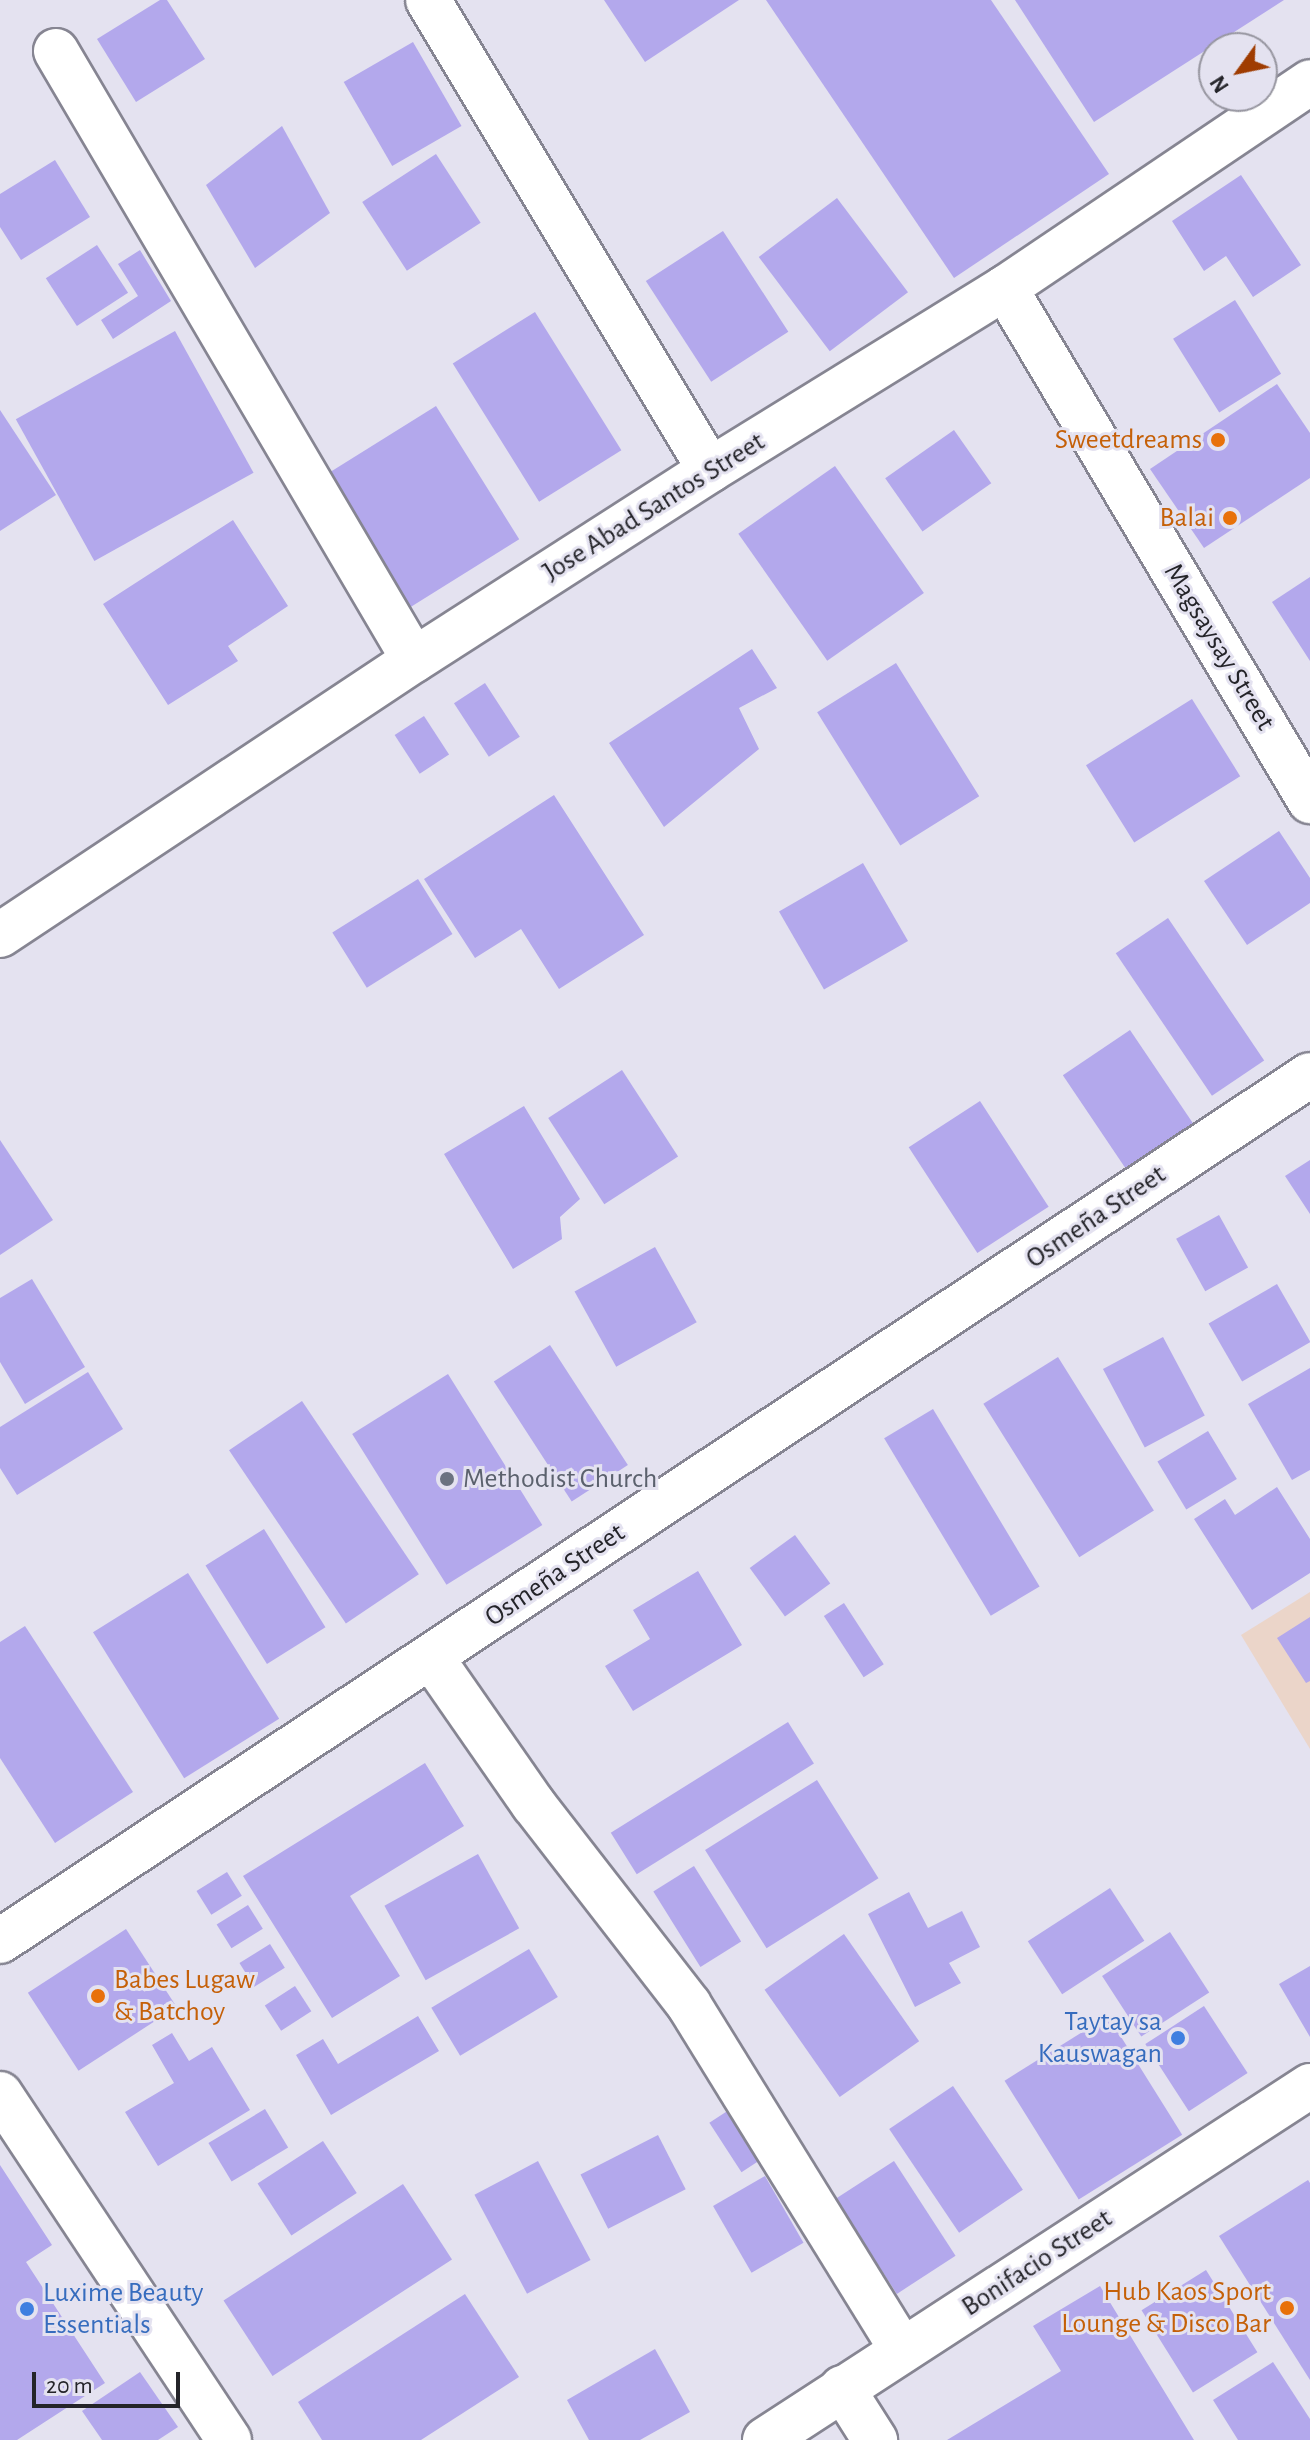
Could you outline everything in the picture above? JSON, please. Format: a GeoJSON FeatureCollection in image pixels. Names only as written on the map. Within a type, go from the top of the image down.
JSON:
{"type":"FeatureCollection","features":[{"type":"Feature","properties":{"kind":"street"},"geometry":{"type":"LineString","coordinates":[[428,0],[710,470]]}},
{"type":"Feature","properties":{"kind":"street"},"geometry":{"type":"LineString","coordinates":[[56,51],[414,660]]}},
{"type":"Feature","properties":{"kind":"street","name":"Jose Abad Santos Street"},"geometry":{"type":"LineString","coordinates":[[0,935],[414,660],[710,470],[1005,288],[1310,82]]}},
{"type":"Feature","properties":{"kind":"street","name":"Magsaysay Street"},"geometry":{"type":"LineString","coordinates":[[1005,288],[1310,801]]}},
{"type":"Feature","properties":{"kind":"street","name":"Osmeña Street"},"geometry":{"type":"LineString","coordinates":[[0,1941],[1310,1075]]}},
{"type":"Feature","properties":{"kind":"street"},"geometry":{"type":"LineString","coordinates":[[431,1657],[570,1854],[689,2005],[902,2350]]}},
{"type":"Feature","properties":{"kind":"street","name":"Bonifacio Street"},"geometry":{"type":"LineString","coordinates":[[765,2440],[1310,2086]]}},
{"type":"Feature","properties":{"kind":"street"},"geometry":{"type":"LineString","coordinates":[[0,2094],[229,2440]]}},
{"type":"Feature","properties":{"kind":"street"},"geometry":{"type":"LineString","coordinates":[[842,2388],[875,2440]]}},
{"type":"Feature","properties":{"kind":"shaded area"},"geometry":{"type":"Polygon","coordinates":[[[1310,1592],[1310,1749],[1241,1635],[1310,1592]]]}},
{"type":"Feature","properties":{"kind":"building"},"geometry":{"type":"Polygon","coordinates":[[[160,0],[167,0],[205,59],[136,102],[97,39],[160,0]]]}},
{"type":"Feature","properties":{"kind":"building"},"geometry":{"type":"Polygon","coordinates":[[[604,0],[739,0],[645,62],[604,0]]]}},
{"type":"Feature","properties":{"kind":"building"},"geometry":{"type":"Polygon","coordinates":[[[766,0],[991,0],[1109,174],[954,278],[766,0]]]}},
{"type":"Feature","properties":{"kind":"building"},"geometry":{"type":"Polygon","coordinates":[[[1015,0],[1284,0],[1234,32],[1198,32],[1198,55],[1094,122],[1015,0]]]}},
{"type":"Feature","properties":{"kind":"building"},"geometry":{"type":"Polygon","coordinates":[[[413,42],[462,126],[392,166],[344,82],[413,42]]]}},
{"type":"Feature","properties":{"kind":"building"},"geometry":{"type":"Polygon","coordinates":[[[282,126],[330,213],[255,268],[206,185],[282,126]]]}},
{"type":"Feature","properties":{"kind":"building"},"geometry":{"type":"Polygon","coordinates":[[[436,154],[481,223],[407,271],[362,202],[436,154]]]}},
{"type":"Feature","properties":{"kind":"building"},"geometry":{"type":"Polygon","coordinates":[[[55,160],[90,217],[21,260],[0,227],[0,194],[55,160]]]}},
{"type":"Feature","properties":{"kind":"building"},"geometry":{"type":"Polygon","coordinates":[[[1241,175],[1301,265],[1253,297],[1226,256],[1204,271],[1172,221],[1241,175]]]}},
{"type":"Feature","properties":{"kind":"building"},"geometry":{"type":"Polygon","coordinates":[[[837,198],[908,292],[830,351],[759,257],[837,198]]]}},
{"type":"Feature","properties":{"kind":"building"},"geometry":{"type":"Polygon","coordinates":[[[723,231],[788,332],[711,382],[646,281],[723,231]]]}},
{"type":"Feature","properties":{"kind":"building"},"geometry":{"type":"Polygon","coordinates":[[[97,245],[128,293],[77,326],[46,278],[97,245]]]}},
{"type":"Feature","properties":{"kind":"building"},"geometry":{"type":"Polygon","coordinates":[[[140,250],[171,301],[113,339],[101,320],[138,296],[118,264],[140,250]]]}},
{"type":"Feature","properties":{"kind":"building"},"geometry":{"type":"Polygon","coordinates":[[[1235,300],[1281,374],[1219,412],[1173,339],[1235,300]]]}},
{"type":"Feature","properties":{"kind":"building"},"geometry":{"type":"Polygon","coordinates":[[[535,312],[621,450],[539,502],[453,363],[535,312]]]}},
{"type":"Feature","properties":{"kind":"building"},"geometry":{"type":"Polygon","coordinates":[[[175,331],[254,473],[94,561],[16,419],[175,331]]]}},
{"type":"Feature","properties":{"kind":"building"},"geometry":{"type":"Polygon","coordinates":[[[1277,384],[1310,433],[1310,478],[1204,548],[1150,469],[1277,384]]]}},
{"type":"Feature","properties":{"kind":"building"},"geometry":{"type":"Polygon","coordinates":[[[436,406],[519,539],[411,607],[327,474],[436,406]]]}},
{"type":"Feature","properties":{"kind":"building"},"geometry":{"type":"Polygon","coordinates":[[[0,410],[56,495],[0,531],[0,410]]]}},
{"type":"Feature","properties":{"kind":"building"},"geometry":{"type":"Polygon","coordinates":[[[954,430],[991,483],[922,531],[885,478],[954,430]]]}},
{"type":"Feature","properties":{"kind":"building"},"geometry":{"type":"Polygon","coordinates":[[[835,466],[924,593],[827,661],[738,534],[835,466]]]}},
{"type":"Feature","properties":{"kind":"building"},"geometry":{"type":"Polygon","coordinates":[[[233,520],[288,606],[228,646],[238,661],[168,705],[103,604],[233,520]]]}},
{"type":"Feature","properties":{"kind":"building"},"geometry":{"type":"Polygon","coordinates":[[[1310,577],[1310,661],[1272,602],[1310,577]]]}},
{"type":"Feature","properties":{"kind":"building"},"geometry":{"type":"Polygon","coordinates":[[[752,649],[777,688],[739,708],[759,749],[664,827],[609,743],[752,649]]]}},
{"type":"Feature","properties":{"kind":"building"},"geometry":{"type":"Polygon","coordinates":[[[896,663],[979,796],[900,845],[817,712],[896,663]]]}},
{"type":"Feature","properties":{"kind":"building"},"geometry":{"type":"Polygon","coordinates":[[[485,683],[520,737],[489,757],[454,703],[485,683]]]}},
{"type":"Feature","properties":{"kind":"building"},"geometry":{"type":"Polygon","coordinates":[[[1192,699],[1240,776],[1134,842],[1086,765],[1192,699]]]}},
{"type":"Feature","properties":{"kind":"building"},"geometry":{"type":"Polygon","coordinates":[[[424,716],[449,755],[420,774],[395,735],[424,716]]]}},
{"type":"Feature","properties":{"kind":"building"},"geometry":{"type":"Polygon","coordinates":[[[554,795],[644,935],[559,989],[521,929],[475,958],[424,879],[554,795]]]}},
{"type":"Feature","properties":{"kind":"building"},"geometry":{"type":"Polygon","coordinates":[[[1279,831],[1310,878],[1310,903],[1247,945],[1204,881],[1279,831]]]}},
{"type":"Feature","properties":{"kind":"building"},"geometry":{"type":"Polygon","coordinates":[[[863,863],[908,941],[824,989],[779,911],[863,863]]]}},
{"type":"Feature","properties":{"kind":"building"},"geometry":{"type":"Polygon","coordinates":[[[418,879],[452,934],[367,988],[332,933],[418,879]]]}},
{"type":"Feature","properties":{"kind":"building"},"geometry":{"type":"Polygon","coordinates":[[[1168,918],[1264,1061],[1212,1096],[1116,953],[1168,918]]]}},
{"type":"Feature","properties":{"kind":"building"},"geometry":{"type":"Polygon","coordinates":[[[1130,1030],[1194,1125],[1127,1171],[1063,1075],[1130,1030]]]}},
{"type":"Feature","properties":{"kind":"building"},"geometry":{"type":"Polygon","coordinates":[[[622,1070],[678,1156],[604,1204],[548,1118],[622,1070]]]}},
{"type":"Feature","properties":{"kind":"building"},"geometry":{"type":"Polygon","coordinates":[[[980,1101],[1049,1207],[977,1253],[909,1147],[980,1101]]]}},
{"type":"Feature","properties":{"kind":"building"},"geometry":{"type":"Polygon","coordinates":[[[524,1106],[580,1199],[560,1217],[562,1239],[513,1269],[444,1154],[524,1106]]]}},
{"type":"Feature","properties":{"kind":"building"},"geometry":{"type":"Polygon","coordinates":[[[0,1140],[53,1220],[0,1255],[0,1140]]]}},
{"type":"Feature","properties":{"kind":"building"},"geometry":{"type":"Polygon","coordinates":[[[1310,1160],[1310,1214],[1285,1176],[1310,1160]]]}},
{"type":"Feature","properties":{"kind":"building"},"geometry":{"type":"Polygon","coordinates":[[[1219,1215],[1248,1267],[1205,1291],[1176,1239],[1219,1215]]]}},
{"type":"Feature","properties":{"kind":"building"},"geometry":{"type":"Polygon","coordinates":[[[655,1247],[697,1322],[616,1367],[575,1292],[655,1247]]]}},
{"type":"Feature","properties":{"kind":"building"},"geometry":{"type":"Polygon","coordinates":[[[32,1279],[85,1367],[25,1404],[0,1362],[0,1298],[32,1279]]]}},
{"type":"Feature","properties":{"kind":"building"},"geometry":{"type":"Polygon","coordinates":[[[1277,1284],[1310,1342],[1242,1382],[1209,1324],[1277,1284]]]}},
{"type":"Feature","properties":{"kind":"building"},"geometry":{"type":"Polygon","coordinates":[[[1163,1337],[1205,1416],[1145,1448],[1103,1369],[1163,1337]]]}},
{"type":"Feature","properties":{"kind":"building"},"geometry":{"type":"Polygon","coordinates":[[[550,1345],[628,1465],[572,1501],[494,1381],[550,1345]]]}},
{"type":"Feature","properties":{"kind":"building"},"geometry":{"type":"Polygon","coordinates":[[[1058,1357],[1154,1510],[1079,1557],[983,1404],[1058,1357]]]}},
{"type":"Feature","properties":{"kind":"building"},"geometry":{"type":"Polygon","coordinates":[[[1310,1368],[1310,1470],[1292,1480],[1248,1404],[1310,1368]]]}},
{"type":"Feature","properties":{"kind":"building"},"geometry":{"type":"Polygon","coordinates":[[[88,1372],[123,1429],[17,1495],[0,1468],[0,1427],[88,1372]]]}},
{"type":"Feature","properties":{"kind":"building","name":"Methodist Church"},"geometry":{"type":"Polygon","coordinates":[[[448,1374],[542,1525],[446,1585],[352,1434],[448,1374]]]}},
{"type":"Feature","properties":{"kind":"building"},"geometry":{"type":"Polygon","coordinates":[[[302,1401],[419,1574],[346,1623],[229,1450],[302,1401]]]}},
{"type":"Feature","properties":{"kind":"building"},"geometry":{"type":"Polygon","coordinates":[[[933,1409],[1040,1586],[991,1616],[884,1438],[933,1409]]]}},
{"type":"Feature","properties":{"kind":"building"},"geometry":{"type":"Polygon","coordinates":[[[1208,1431],[1237,1479],[1186,1509],[1157,1461],[1208,1431]]]}},
{"type":"Feature","properties":{"kind":"building"},"geometry":{"type":"Polygon","coordinates":[[[1277,1487],[1310,1539],[1310,1573],[1252,1610],[1194,1519],[1225,1499],[1235,1515],[1277,1487]]]}},
{"type":"Feature","properties":{"kind":"building"},"geometry":{"type":"Polygon","coordinates":[[[264,1529],[325,1627],[267,1664],[205,1566],[264,1529]]]}},
{"type":"Feature","properties":{"kind":"building"},"geometry":{"type":"Polygon","coordinates":[[[795,1535],[830,1584],[785,1616],[750,1568],[795,1535]]]}},
{"type":"Feature","properties":{"kind":"building"},"geometry":{"type":"Polygon","coordinates":[[[698,1571],[742,1645],[633,1711],[605,1666],[650,1639],[633,1610],[698,1571]]]}},
{"type":"Feature","properties":{"kind":"building"},"geometry":{"type":"Polygon","coordinates":[[[188,1573],[279,1719],[184,1778],[93,1632],[188,1573]]]}},
{"type":"Feature","properties":{"kind":"building"},"geometry":{"type":"Polygon","coordinates":[[[844,1603],[884,1664],[864,1677],[824,1616],[844,1603]]]}},
{"type":"Feature","properties":{"kind":"building"},"geometry":{"type":"Polygon","coordinates":[[[1310,1617],[1310,1681],[1306,1683],[1277,1638],[1310,1617]]]}},
{"type":"Feature","properties":{"kind":"building"},"geometry":{"type":"Polygon","coordinates":[[[25,1626],[133,1792],[55,1843],[0,1758],[0,1642],[25,1626]]]}},
{"type":"Feature","properties":{"kind":"building"},"geometry":{"type":"Polygon","coordinates":[[[788,1722],[814,1764],[637,1874],[611,1833],[788,1722]]]}},
{"type":"Feature","properties":{"kind":"building"},"geometry":{"type":"Polygon","coordinates":[[[425,1763],[464,1826],[350,1896],[400,1976],[332,2018],[243,1876],[425,1763]]]}},
{"type":"Feature","properties":{"kind":"building"},"geometry":{"type":"Polygon","coordinates":[[[817,1780],[878,1878],[767,1948],[705,1850],[817,1780]]]}},
{"type":"Feature","properties":{"kind":"building"},"geometry":{"type":"Polygon","coordinates":[[[478,1854],[519,1928],[426,1980],[384,1906],[478,1854]]]}},
{"type":"Feature","properties":{"kind":"building"},"geometry":{"type":"Polygon","coordinates":[[[694,1866],[741,1941],[700,1967],[653,1891],[694,1866]]]}},
{"type":"Feature","properties":{"kind":"building"},"geometry":{"type":"Polygon","coordinates":[[[227,1872],[242,1896],[211,1915],[196,1891],[227,1872]]]}},
{"type":"Feature","properties":{"kind":"building"},"geometry":{"type":"Polygon","coordinates":[[[1110,1888],[1144,1941],[1062,1994],[1028,1941],[1110,1888]]]}},
{"type":"Feature","properties":{"kind":"building"},"geometry":{"type":"Polygon","coordinates":[[[909,1892],[928,1928],[962,1911],[980,1947],[949,1963],[961,1983],[915,2007],[868,1914],[909,1892]]]}},
{"type":"Feature","properties":{"kind":"building"},"geometry":{"type":"Polygon","coordinates":[[[248,1905],[263,1929],[231,1948],[217,1925],[248,1905]]]}},
{"type":"Feature","properties":{"kind":"building"},"geometry":{"type":"Polygon","coordinates":[[[126,1929],[177,2007],[79,2071],[28,1993],[126,1929]]]}},
{"type":"Feature","properties":{"kind":"building"},"geometry":{"type":"Polygon","coordinates":[[[1170,1932],[1209,1992],[1141,2037],[1102,1976],[1170,1932]]]}},
{"type":"Feature","properties":{"kind":"building"},"geometry":{"type":"Polygon","coordinates":[[[844,1934],[919,2041],[840,2097],[765,1990],[844,1934]]]}},
{"type":"Feature","properties":{"kind":"building"},"geometry":{"type":"Polygon","coordinates":[[[270,1944],[285,1968],[254,1987],[239,1963],[270,1944]]]}},
{"type":"Feature","properties":{"kind":"building"},"geometry":{"type":"Polygon","coordinates":[[[529,1949],[558,1997],[460,2056],[431,2008],[529,1949]]]}},
{"type":"Feature","properties":{"kind":"building"},"geometry":{"type":"Polygon","coordinates":[[[1310,1966],[1310,2037],[1279,1984],[1310,1966]]]}},
{"type":"Feature","properties":{"kind":"building"},"geometry":{"type":"Polygon","coordinates":[[[295,1986],[311,2011],[281,2031],[265,2006],[295,1986]]]}},
{"type":"Feature","properties":{"kind":"building"},"geometry":{"type":"Polygon","coordinates":[[[1204,2006],[1248,2073],[1189,2111],[1145,2044],[1204,2006]]]}},
{"type":"Feature","properties":{"kind":"building"},"geometry":{"type":"Polygon","coordinates":[[[418,2016],[439,2051],[331,2115],[296,2055],[323,2039],[338,2064],[418,2016]]]}},
{"type":"Feature","properties":{"kind":"building"},"geometry":{"type":"Polygon","coordinates":[[[1108,2016],[1182,2135],[1079,2199],[1005,2081],[1108,2016]]]}},
{"type":"Feature","properties":{"kind":"building"},"geometry":{"type":"Polygon","coordinates":[[[172,2033],[189,2061],[212,2047],[250,2110],[158,2166],[125,2112],[174,2083],[152,2045],[172,2033]]]}},
{"type":"Feature","properties":{"kind":"building"},"geometry":{"type":"Polygon","coordinates":[[[953,2086],[1023,2190],[959,2233],[889,2129],[953,2086]]]}},
{"type":"Feature","properties":{"kind":"building"},"geometry":{"type":"Polygon","coordinates":[[[732,2108],[764,2157],[741,2172],[709,2123],[732,2108]]]}},
{"type":"Feature","properties":{"kind":"building"},"geometry":{"type":"Polygon","coordinates":[[[265,2109],[288,2148],[232,2182],[208,2143],[265,2109]]]}},
{"type":"Feature","properties":{"kind":"building"},"geometry":{"type":"Polygon","coordinates":[[[658,2135],[686,2189],[608,2229],[580,2174],[658,2135]]]}},
{"type":"Feature","properties":{"kind":"building"},"geometry":{"type":"Polygon","coordinates":[[[323,2141],[357,2193],[291,2235],[258,2183],[323,2141]]]}},
{"type":"Feature","properties":{"kind":"building"},"geometry":{"type":"Polygon","coordinates":[[[538,2161],[591,2260],[527,2294],[474,2195],[538,2161]]]}},
{"type":"Feature","properties":{"kind":"building"},"geometry":{"type":"Polygon","coordinates":[[[894,2161],[956,2256],[897,2294],[835,2199],[894,2161]]]}},
{"type":"Feature","properties":{"kind":"building"},"geometry":{"type":"Polygon","coordinates":[[[0,2165],[52,2245],[26,2262],[105,2383],[17,2440],[0,2440],[0,2165]]]}},
{"type":"Feature","properties":{"kind":"building"},"geometry":{"type":"Polygon","coordinates":[[[765,2176],[804,2243],[752,2273],[713,2206],[765,2176]]]}},
{"type":"Feature","properties":{"kind":"building","name":"Hub Kaos Sport Lounge & Disco Bar"},"geometry":{"type":"Polygon","coordinates":[[[1308,2180],[1310,2183],[1310,2380],[1219,2236],[1308,2180]]]}},
{"type":"Feature","properties":{"kind":"building"},"geometry":{"type":"Polygon","coordinates":[[[403,2184],[452,2259],[273,2376],[224,2301],[403,2184]]]}},
{"type":"Feature","properties":{"kind":"building"},"geometry":{"type":"Polygon","coordinates":[[[1206,2270],[1257,2352],[1193,2393],[1142,2310],[1206,2270]]]}},
{"type":"Feature","properties":{"kind":"building"},"geometry":{"type":"Polygon","coordinates":[[[1100,2286],[1194,2440],[947,2440],[1061,2371],[1033,2326],[1100,2286]]]}},
{"type":"Feature","properties":{"kind":"building"},"geometry":{"type":"Polygon","coordinates":[[[465,2294],[519,2377],[421,2440],[322,2440],[298,2402],[465,2294]]]}},
{"type":"Feature","properties":{"kind":"building"},"geometry":{"type":"Polygon","coordinates":[[[655,2349],[690,2412],[640,2440],[589,2440],[567,2400],[655,2349]]]}},
{"type":"Feature","properties":{"kind":"building"},"geometry":{"type":"Polygon","coordinates":[[[1273,2362],[1310,2419],[1310,2440],[1238,2440],[1213,2400],[1273,2362]]]}},
{"type":"Feature","properties":{"kind":"building"},"geometry":{"type":"Polygon","coordinates":[[[140,2372],[178,2427],[158,2440],[102,2440],[82,2411],[140,2372]]]}},
{"type":"Feature","properties":{"kind":"place","name":"Sweetdreams"},"geometry":{"type":"Point","coordinates":[1218,440]}},
{"type":"Feature","properties":{"kind":"place","name":"Balai"},"geometry":{"type":"Point","coordinates":[1230,518]}},
{"type":"Feature","properties":{"kind":"place","name":"Methodist Church"},"geometry":{"type":"Point","coordinates":[447,1479]}},
{"type":"Feature","properties":{"kind":"place","name":"Babes Lugaw & Batchoy"},"geometry":{"type":"Point","coordinates":[98,1996]}},
{"type":"Feature","properties":{"kind":"place","name":"Taytay sa Kauswagan"},"geometry":{"type":"Point","coordinates":[1178,2038]}},
{"type":"Feature","properties":{"kind":"place","name":"Hub Kaos Sport Lounge & Disco Bar"},"geometry":{"type":"Point","coordinates":[1287,2308]}},
{"type":"Feature","properties":{"kind":"place","name":"Luxime Beauty Essentials"},"geometry":{"type":"Point","coordinates":[27,2309]}}]}
